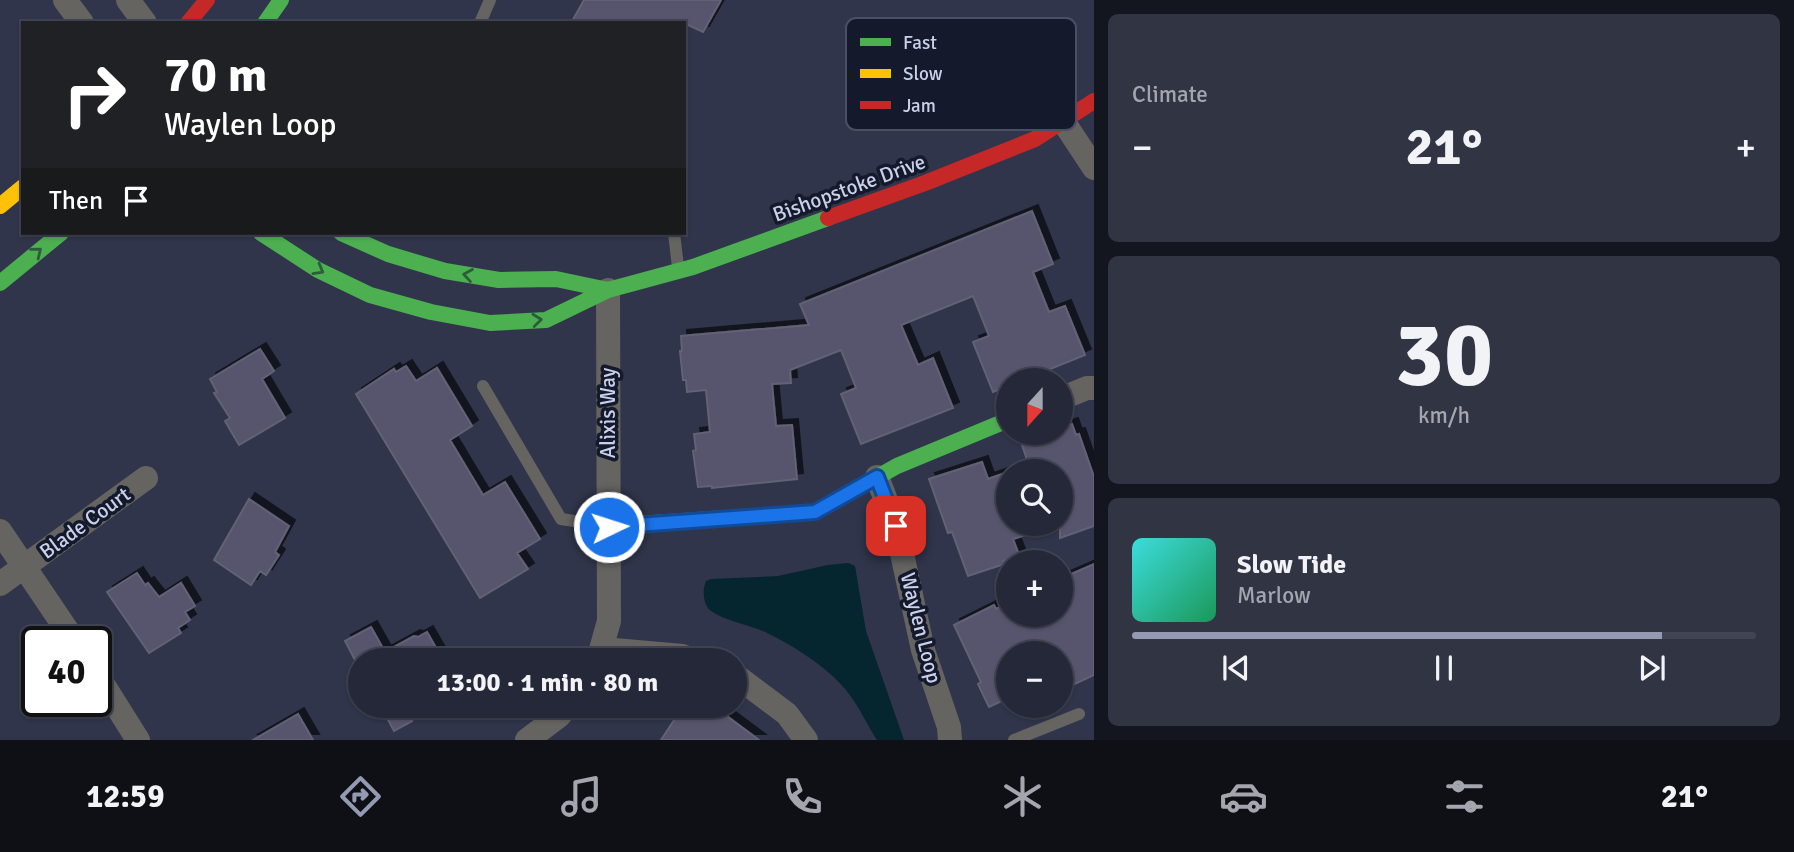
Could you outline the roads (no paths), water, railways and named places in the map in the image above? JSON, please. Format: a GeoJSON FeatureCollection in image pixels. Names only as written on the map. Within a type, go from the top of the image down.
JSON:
{"type":"FeatureCollection","features":[{"type":"Feature","properties":{"kind":"street"},"geometry":{"type":"LineString","coordinates":[[65,0],[81,21]]}},
{"type":"Feature","properties":{"kind":"street"},"geometry":{"type":"LineString","coordinates":[[128,0],[144,21]]}},
{"type":"Feature","properties":{"kind":"street"},"geometry":{"type":"LineString","coordinates":[[190,21],[207,0]]}},
{"type":"Feature","properties":{"kind":"street"},"geometry":{"type":"LineString","coordinates":[[266,21],[282,0]]}},
{"type":"Feature","properties":{"kind":"street","name":"Bishopstoke Drive"},"geometry":{"type":"LineString","coordinates":[[1076,113],[1094,101]]}},
{"type":"Feature","properties":{"kind":"street","name":"Bishopstoke Drive"},"geometry":{"type":"LineString","coordinates":[[264,235],[318,270],[370,295],[431,312],[490,323],[546,320],[608,290],[678,271],[925,183],[1035,139],[1049,130]]}},
{"type":"Feature","properties":{"kind":"street"},"geometry":{"type":"LineString","coordinates":[[1069,130],[1094,168]]}},
{"type":"Feature","properties":{"kind":"street"},"geometry":{"type":"LineString","coordinates":[[0,206],[21,189]]}},
{"type":"Feature","properties":{"kind":"street"},"geometry":{"type":"LineString","coordinates":[[0,283],[59,235]]}},
{"type":"Feature","properties":{"kind":"street","name":"Bishopstoke Drive"},"geometry":{"type":"LineString","coordinates":[[345,235],[388,254],[444,271],[499,280],[556,279],[608,290]]}},
{"type":"Feature","properties":{"kind":"street","name":"Alixis Way"},"geometry":{"type":"LineString","coordinates":[[602,648],[609,621],[608,290]]}},
{"type":"Feature","properties":{"kind":"street"},"geometry":{"type":"LineString","coordinates":[[1073,394],[1094,388]]}},
{"type":"Feature","properties":{"kind":"street"},"geometry":{"type":"LineString","coordinates":[[609,527],[815,512],[897,466],[996,425]]}},
{"type":"Feature","properties":{"kind":"street","name":"Waylen Loop"},"geometry":{"type":"LineString","coordinates":[[877,477],[896,526],[923,650],[949,727],[950,740]]}},
{"type":"Feature","properties":{"kind":"street","name":"Blade Court"},"geometry":{"type":"LineString","coordinates":[[0,584],[146,478]]}},
{"type":"Feature","properties":{"kind":"street"},"geometry":{"type":"LineString","coordinates":[[0,531],[64,626]]}},
{"type":"Feature","properties":{"kind":"street"},"geometry":{"type":"LineString","coordinates":[[747,684],[787,714],[806,740]]}},
{"type":"Feature","properties":{"kind":"street"},"geometry":{"type":"LineString","coordinates":[[112,699],[138,740]]}},
{"type":"Feature","properties":{"kind":"street"},"geometry":{"type":"LineString","coordinates":[[527,740],[556,718]]}},
{"type":"Feature","properties":{"kind":"lane"},"geometry":{"type":"LineString","coordinates":[[481,21],[490,0]]}},
{"type":"Feature","properties":{"kind":"lane"},"geometry":{"type":"LineString","coordinates":[[674,235],[678,271]]}},
{"type":"Feature","properties":{"kind":"lane"},"geometry":{"type":"LineString","coordinates":[[483,386],[561,519],[609,527]]}},
{"type":"Feature","properties":{"kind":"lane"},"geometry":{"type":"LineString","coordinates":[[1014,740],[1079,713]]}},
{"type":"Feature","properties":{"kind":"water"},"geometry":{"type":"Polygon","coordinates":[[[848,563],[855,566],[866,631],[904,740],[877,740],[849,694],[822,667],[767,633],[711,611],[705,601],[706,581],[711,579],[778,576],[848,563]]]}}]}
